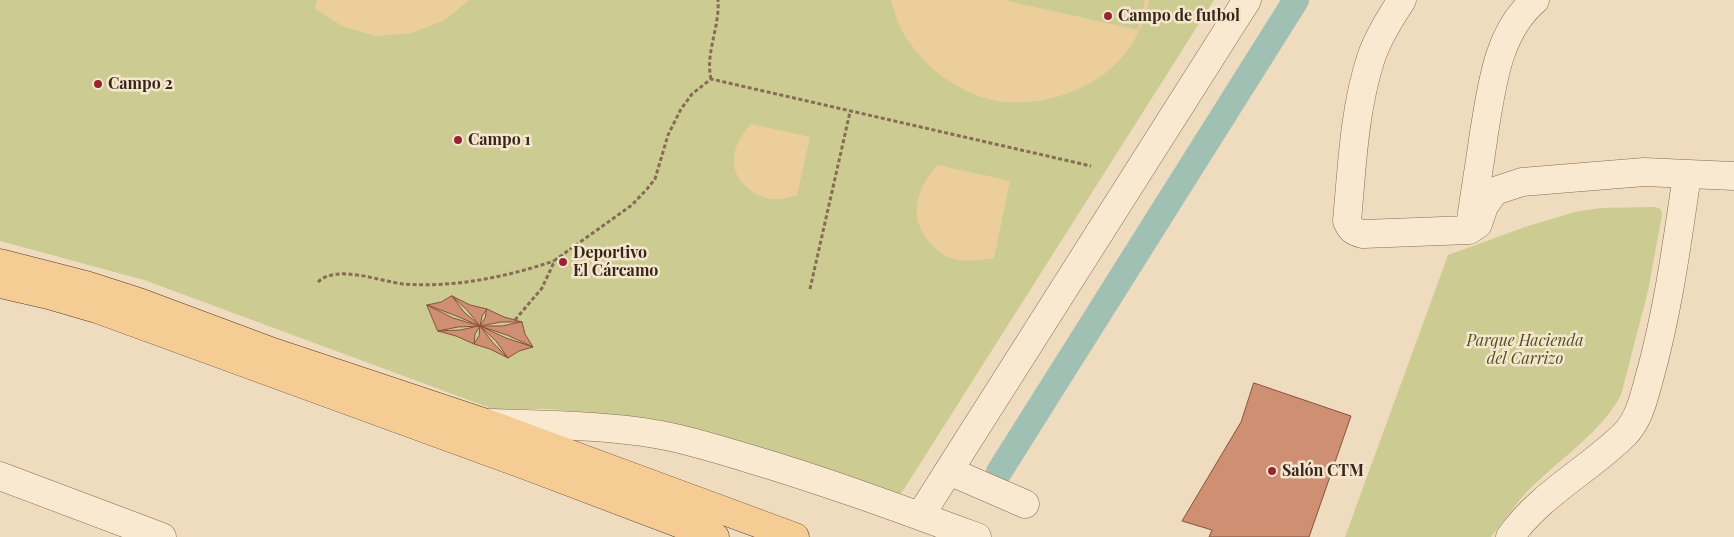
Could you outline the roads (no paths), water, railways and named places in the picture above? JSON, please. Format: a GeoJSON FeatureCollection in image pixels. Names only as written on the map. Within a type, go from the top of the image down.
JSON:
{"type":"FeatureCollection","features":[{"type":"Feature","properties":{"kind":"main road"},"geometry":{"type":"LineString","coordinates":[[0,263],[86,285],[139,302],[273,352],[486,423],[795,537]]}},
{"type":"Feature","properties":{"kind":"main road"},"geometry":{"type":"LineString","coordinates":[[0,284],[49,295],[97,309],[530,467],[715,537]]}},
{"type":"Feature","properties":{"kind":"street"},"geometry":{"type":"LineString","coordinates":[[920,516],[1247,0]]}},
{"type":"Feature","properties":{"kind":"street"},"geometry":{"type":"LineString","coordinates":[[1402,0],[1386,26],[1372,56],[1365,81],[1356,128],[1347,221],[1351,230],[1363,234],[1469,230],[1478,224],[1484,206],[1495,191],[1522,182],[1644,172],[1734,176]]}},
{"type":"Feature","properties":{"kind":"street"},"geometry":{"type":"LineString","coordinates":[[1469,230],[1491,89],[1499,56],[1511,29],[1535,0]]}},
{"type":"Feature","properties":{"kind":"street"},"geometry":{"type":"LineString","coordinates":[[1510,537],[1522,520],[1626,433],[1638,414],[1655,358],[1671,282],[1687,174]]}},
{"type":"Feature","properties":{"kind":"street"},"geometry":{"type":"LineString","coordinates":[[486,423],[556,425],[655,434],[710,447],[772,465],[977,537]]}},
{"type":"Feature","properties":{"kind":"street"},"geometry":{"type":"LineString","coordinates":[[949,471],[1025,504]]}},
{"type":"Feature","properties":{"kind":"street"},"geometry":{"type":"LineString","coordinates":[[0,476],[162,537]]}},
{"type":"Feature","properties":{"kind":"waterway"},"geometry":{"type":"LineString","coordinates":[[999,472],[1296,0]]}},
{"type":"Feature","properties":{"kind":"place","name":"Campo de futbol"},"geometry":{"type":"Point","coordinates":[1108,16]}},
{"type":"Feature","properties":{"kind":"place","name":"Campo 2"},"geometry":{"type":"Point","coordinates":[98,84]}},
{"type":"Feature","properties":{"kind":"place","name":"Campo 1"},"geometry":{"type":"Point","coordinates":[458,140]}},
{"type":"Feature","properties":{"kind":"place","name":"Deportivo El Cárcamo"},"geometry":{"type":"Point","coordinates":[563,262]}},
{"type":"Feature","properties":{"kind":"place","name":"Salón CTM"},"geometry":{"type":"Point","coordinates":[1272,471]}},
{"type":"Feature","properties":{"kind":"park label","name":"Parque Hacienda del Carrizo"},"geometry":{"type":"Point","coordinates":[1525,350]}}]}
